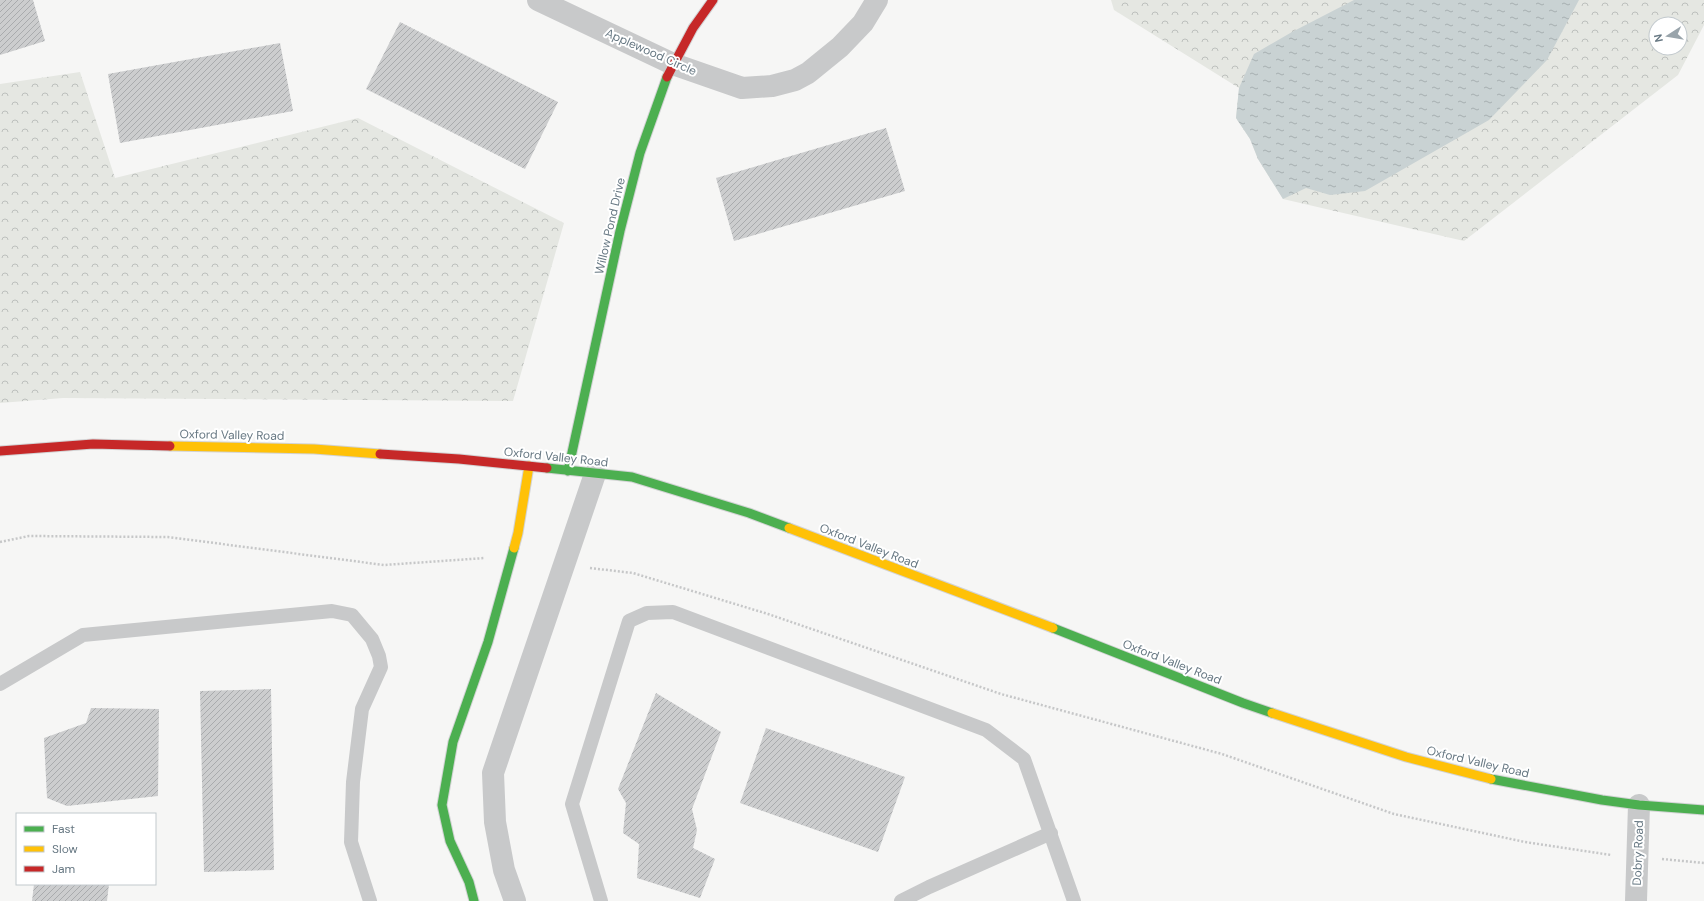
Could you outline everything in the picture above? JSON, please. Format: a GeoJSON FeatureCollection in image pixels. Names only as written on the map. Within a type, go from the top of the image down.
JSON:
{"type":"FeatureCollection","features":[{"type":"Feature","properties":{"kind":"main road","name":"Willow Pond Drive"},"geometry":{"type":"LineString","coordinates":[[568,471],[620,231],[640,153],[662,89],[673,64],[693,28],[713,0]]}},
{"type":"Feature","properties":{"kind":"main road","name":"Oxford Valley Road"},"geometry":{"type":"LineString","coordinates":[[0,450],[92,444],[314,449],[459,459],[632,477],[749,513],[1009,611],[1243,703],[1406,757],[1479,777],[1602,800],[1639,805],[1704,810]]}},
{"type":"Feature","properties":{"kind":"main road"},"geometry":{"type":"LineString","coordinates":[[474,901],[469,882],[450,841],[442,805],[452,742],[490,635],[518,533],[529,466]]}},
{"type":"Feature","properties":{"kind":"street","name":"Applewood Circle"},"geometry":{"type":"LineString","coordinates":[[538,0],[673,64],[742,88],[772,86],[795,80],[808,73],[840,47],[863,23],[877,0]]}},
{"type":"Feature","properties":{"kind":"street"},"geometry":{"type":"LineString","coordinates":[[515,901],[504,870],[495,822],[493,773],[595,474]]}},
{"type":"Feature","properties":{"kind":"street","name":"Dobry Road"},"geometry":{"type":"LineString","coordinates":[[1636,901],[1639,805]]}},
{"type":"Feature","properties":{"kind":"lane"},"geometry":{"type":"LineString","coordinates":[[0,684],[83,635],[332,611],[352,615],[372,639],[379,656],[381,667],[362,709],[353,782],[351,842],[370,901]]}},
{"type":"Feature","properties":{"kind":"lane"},"geometry":{"type":"LineString","coordinates":[[601,901],[572,804],[629,621],[647,613],[672,612],[986,730],[1024,759],[1074,901]]}},
{"type":"Feature","properties":{"kind":"lane"},"geometry":{"type":"LineString","coordinates":[[901,901],[1051,833]]}},
{"type":"Feature","properties":{"kind":"green space"},"geometry":{"type":"Polygon","coordinates":[[[1111,0],[1704,0],[1704,25],[1688,56],[1688,16],[1648,16],[1648,56],[1688,56],[1678,75],[1464,241],[1283,199],[1258,159],[1250,139],[1236,118],[1239,88],[1114,10],[1111,0]]]}},
{"type":"Feature","properties":{"kind":"green space"},"geometry":{"type":"Polygon","coordinates":[[[80,72],[115,178],[358,118],[564,223],[513,401],[63,398],[0,403],[0,84],[80,72]]]}},
{"type":"Feature","properties":{"kind":"water"},"geometry":{"type":"Polygon","coordinates":[[[1354,0],[1579,0],[1547,60],[1489,120],[1365,191],[1330,195],[1306,188],[1283,199],[1258,159],[1250,139],[1236,118],[1239,88],[1254,54],[1292,32],[1354,0]]]}},
{"type":"Feature","properties":{"kind":"building"},"geometry":{"type":"Polygon","coordinates":[[[0,0],[33,0],[45,41],[0,55],[0,0]]]}},
{"type":"Feature","properties":{"kind":"building"},"geometry":{"type":"Polygon","coordinates":[[[400,22],[558,102],[525,169],[366,89],[400,22]]]}},
{"type":"Feature","properties":{"kind":"building"},"geometry":{"type":"Polygon","coordinates":[[[280,43],[293,111],[120,143],[108,74],[280,43]]]}},
{"type":"Feature","properties":{"kind":"building"},"geometry":{"type":"Polygon","coordinates":[[[886,128],[905,191],[734,241],[716,178],[886,128]]]}},
{"type":"Feature","properties":{"kind":"building"},"geometry":{"type":"Polygon","coordinates":[[[271,689],[274,870],[204,872],[200,691],[271,689]]]}},
{"type":"Feature","properties":{"kind":"building"},"geometry":{"type":"Polygon","coordinates":[[[656,693],[721,732],[692,809],[697,830],[693,848],[715,859],[700,898],[637,878],[639,844],[623,833],[626,803],[618,789],[656,693]]]}},
{"type":"Feature","properties":{"kind":"building"},"geometry":{"type":"Polygon","coordinates":[[[91,708],[159,709],[158,796],[67,806],[47,798],[44,738],[86,723],[91,708]]]}},
{"type":"Feature","properties":{"kind":"building"},"geometry":{"type":"Polygon","coordinates":[[[766,728],[905,777],[878,852],[740,803],[766,728]]]}},
{"type":"Feature","properties":{"kind":"building"},"geometry":{"type":"Polygon","coordinates":[[[34,885],[109,885],[107,901],[32,901],[34,885]]]}},
{"type":"Feature","properties":{"kind":"traffic: fast"},"geometry":{"type":"LineString","coordinates":[[568,471],[620,231],[640,153],[667,77]]}},
{"type":"Feature","properties":{"kind":"traffic: fast"},"geometry":{"type":"LineString","coordinates":[[547,468],[632,477],[749,513],[789,528]]}},
{"type":"Feature","properties":{"kind":"traffic: fast"},"geometry":{"type":"LineString","coordinates":[[474,901],[469,882],[450,841],[442,805],[453,742],[488,642],[514,548]]}},
{"type":"Feature","properties":{"kind":"traffic: fast"},"geometry":{"type":"LineString","coordinates":[[1053,628],[1272,713]]}},
{"type":"Feature","properties":{"kind":"traffic: fast"},"geometry":{"type":"LineString","coordinates":[[1491,779],[1602,800],[1639,805],[1704,810]]}},
{"type":"Feature","properties":{"kind":"traffic: slow"},"geometry":{"type":"LineString","coordinates":[[170,446],[314,449],[380,454]]}},
{"type":"Feature","properties":{"kind":"traffic: slow"},"geometry":{"type":"LineString","coordinates":[[514,548],[518,533],[529,466]]}},
{"type":"Feature","properties":{"kind":"traffic: slow"},"geometry":{"type":"LineString","coordinates":[[789,528],[1053,628]]}},
{"type":"Feature","properties":{"kind":"traffic: slow"},"geometry":{"type":"LineString","coordinates":[[1272,713],[1406,757],[1491,779]]}},
{"type":"Feature","properties":{"kind":"traffic: jam"},"geometry":{"type":"LineString","coordinates":[[667,77],[693,28],[713,0]]}},
{"type":"Feature","properties":{"kind":"traffic: jam"},"geometry":{"type":"LineString","coordinates":[[0,451],[93,444],[170,446]]}},
{"type":"Feature","properties":{"kind":"traffic: jam"},"geometry":{"type":"LineString","coordinates":[[380,454],[459,459],[547,468]]}}]}
